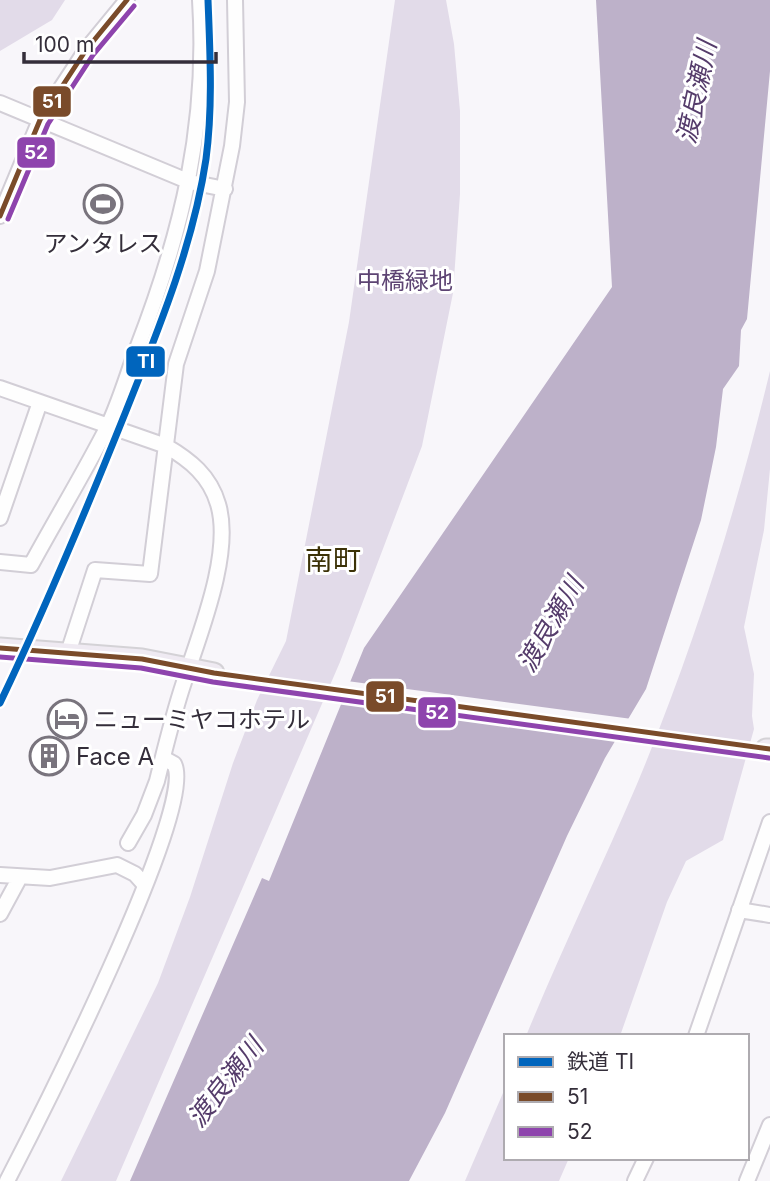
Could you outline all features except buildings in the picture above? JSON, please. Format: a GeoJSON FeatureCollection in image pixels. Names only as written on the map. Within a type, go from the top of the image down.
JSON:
{"type":"FeatureCollection","features":[{"type":"Feature","properties":{"kind":"main road"},"geometry":{"type":"LineString","coordinates":[[0,648],[142,659],[214,673]]}},
{"type":"Feature","properties":{"kind":"street"},"geometry":{"type":"LineString","coordinates":[[0,216],[40,120],[86,50],[127,0]]}},
{"type":"Feature","properties":{"kind":"street"},"geometry":{"type":"LineString","coordinates":[[0,562],[31,565],[108,425],[171,258],[190,182],[200,87],[200,0]]}},
{"type":"Feature","properties":{"kind":"street"},"geometry":{"type":"LineString","coordinates":[[68,653],[95,570],[150,574],[176,364],[207,271],[225,189],[237,102],[235,0]]}},
{"type":"Feature","properties":{"kind":"street"},"geometry":{"type":"LineString","coordinates":[[0,103],[190,182],[225,189]]}},
{"type":"Feature","properties":{"kind":"street"},"geometry":{"type":"LineString","coordinates":[[0,388],[166,446],[188,459],[203,474],[214,494],[222,523],[216,572],[151,799],[128,843]]}},
{"type":"Feature","properties":{"kind":"street"},"geometry":{"type":"LineString","coordinates":[[0,519],[40,402]]}},
{"type":"Feature","properties":{"kind":"street"},"geometry":{"type":"LineString","coordinates":[[7,1181],[102,989],[144,884],[178,782],[174,764],[163,758]]}},
{"type":"Feature","properties":{"kind":"street"},"geometry":{"type":"LineString","coordinates":[[697,1034],[770,822]]}},
{"type":"Feature","properties":{"kind":"street"},"geometry":{"type":"LineString","coordinates":[[0,875],[68,876],[107,865],[117,865],[135,874],[144,884]]}},
{"type":"Feature","properties":{"kind":"street"},"geometry":{"type":"LineString","coordinates":[[0,914],[20,877]]}},
{"type":"Feature","properties":{"kind":"street"},"geometry":{"type":"LineString","coordinates":[[739,911],[770,915]]}},
{"type":"Feature","properties":{"kind":"street"},"geometry":{"type":"LineString","coordinates":[[747,1181],[770,1125]]}},
{"type":"Feature","properties":{"kind":"street"},"geometry":{"type":"LineString","coordinates":[[635,1181],[645,1160]]}},
{"type":"Feature","properties":{"kind":"green space"},"geometry":{"type":"Polygon","coordinates":[[[0,0],[65,0],[52,20],[0,51],[0,0]]]}},
{"type":"Feature","properties":{"kind":"green space","name":"中橋緑地"},"geometry":{"type":"Polygon","coordinates":[[[395,0],[446,0],[454,44],[460,111],[460,194],[453,293],[422,446],[340,662],[116,1181],[61,1181],[158,983],[190,897],[233,763],[257,700],[286,641],[349,322],[395,0]]]}},
{"type":"Feature","properties":{"kind":"green space"},"geometry":{"type":"Polygon","coordinates":[[[770,371],[770,469],[764,530],[744,627],[754,674],[754,729],[723,840],[686,861],[667,902],[621,1034],[527,1034],[637,784],[677,683],[743,476],[770,371]]]}},
{"type":"Feature","properties":{"kind":"green space"},"geometry":{"type":"Polygon","coordinates":[[[504,1091],[504,1160],[568,1160],[559,1181],[465,1181],[504,1091]]]}},
{"type":"Feature","properties":{"kind":"water","name":"渡良瀬川"},"geometry":{"type":"Polygon","coordinates":[[[596,0],[770,0],[770,71],[747,319],[741,330],[739,366],[723,389],[716,447],[701,520],[646,689],[605,758],[567,836],[445,1113],[409,1181],[130,1181],[262,878],[269,881],[364,648],[612,287],[596,0]]]}},
{"type":"Feature","properties":{"kind":"pier"},"geometry":{"type":"Polygon","coordinates":[[[347,681],[632,719],[620,739],[339,699],[347,681]]]}},
{"type":"Feature","properties":{"kind":"rail line","name":"TI"},"geometry":{"type":"LineString","coordinates":[[0,703],[94,489],[149,353],[183,257],[200,192],[210,119],[208,0]]}},
{"type":"Feature","properties":{"kind":"transit line","name":"51"},"geometry":{"type":"LineString","coordinates":[[0,216],[40,120],[86,50],[127,0]]}},
{"type":"Feature","properties":{"kind":"transit line","name":"52"},"geometry":{"type":"LineString","coordinates":[[8,219],[48,124],[93,55],[134,6]]}},
{"type":"Feature","properties":{"kind":"transit line","name":"51"},"geometry":{"type":"LineString","coordinates":[[0,648],[142,659],[214,673],[770,749]]}},
{"type":"Feature","properties":{"kind":"transit line","name":"52"},"geometry":{"type":"LineString","coordinates":[[0,657],[141,668],[213,682],[769,758]]}},
{"type":"Feature","properties":{"kind":"place","name":"アンタレス"},"geometry":{"type":"Point","coordinates":[103,204]}},
{"type":"Feature","properties":{"kind":"place","name":"ニューミヤコホテル"},"geometry":{"type":"Point","coordinates":[67,719]}},
{"type":"Feature","properties":{"kind":"place","name":"Face A"},"geometry":{"type":"Point","coordinates":[49,756]}},
{"type":"Feature","properties":{"kind":"district","name":"南町"},"geometry":{"type":"Point","coordinates":[333,560]}}]}
